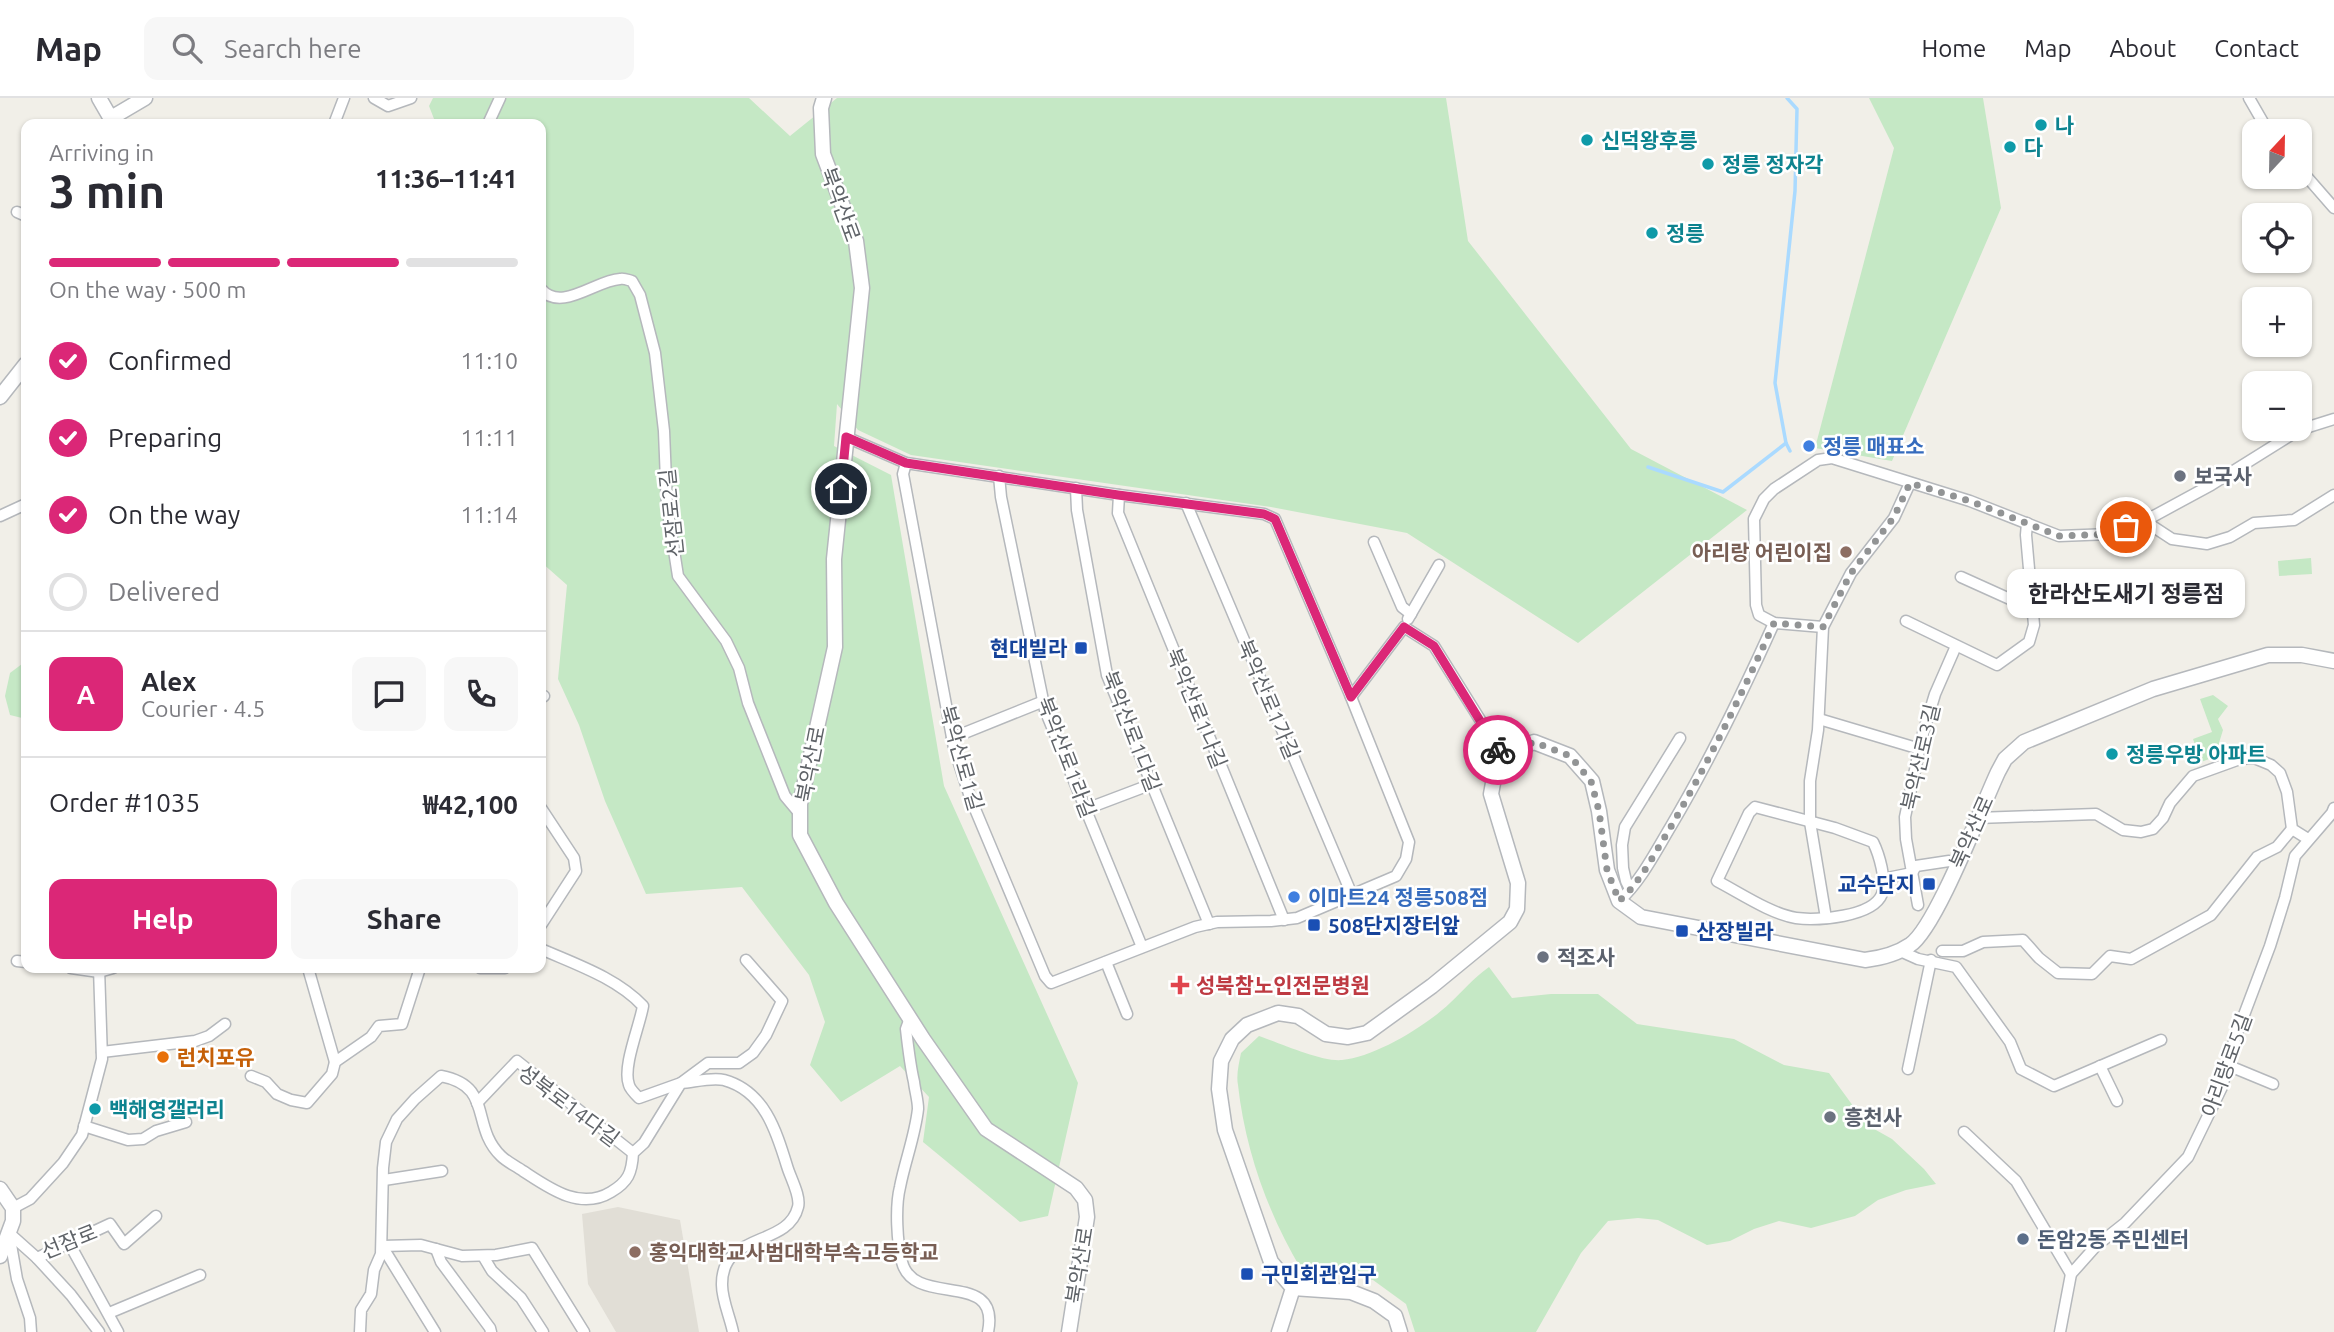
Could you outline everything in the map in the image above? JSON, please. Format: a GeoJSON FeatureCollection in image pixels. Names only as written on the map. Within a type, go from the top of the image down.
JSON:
{"type":"FeatureCollection","features":[{"type":"Feature","properties":{"kind":"street"},"geometry":{"type":"LineString","coordinates":[[99,98],[112,119]]}},
{"type":"Feature","properties":{"kind":"street"},"geometry":{"type":"LineString","coordinates":[[116,119],[145,98]]}},
{"type":"Feature","properties":{"kind":"street"},"geometry":{"type":"LineString","coordinates":[[336,119],[344,98]]}},
{"type":"Feature","properties":{"kind":"street"},"geometry":{"type":"LineString","coordinates":[[374,98],[388,106],[411,98]]}},
{"type":"Feature","properties":{"kind":"street"},"geometry":{"type":"LineString","coordinates":[[490,119],[500,98]]}},
{"type":"Feature","properties":{"kind":"street","name":"북악산로"},"geometry":{"type":"LineString","coordinates":[[824,98],[821,108],[823,154],[856,241],[862,288],[834,559],[835,647],[808,767],[800,814],[800,835],[836,904],[986,1129],[1076,1188],[1085,1200],[1087,1217],[1069,1332]]}},
{"type":"Feature","properties":{"kind":"street"},"geometry":{"type":"LineString","coordinates":[[2249,98],[2261,119]]}},
{"type":"Feature","properties":{"kind":"street"},"geometry":{"type":"LineString","coordinates":[[2312,183],[2334,208]]}},
{"type":"Feature","properties":{"kind":"street","name":"선잠로2길"},"geometry":{"type":"LineString","coordinates":[[546,293],[552,298],[565,298],[620,279],[632,281],[640,295],[656,366],[664,431],[667,506],[678,576],[731,650],[740,668],[748,703],[765,751],[785,796],[800,814]]}},
{"type":"Feature","properties":{"kind":"street"},"geometry":{"type":"LineString","coordinates":[[0,397],[21,370]]}},
{"type":"Feature","properties":{"kind":"street"},"geometry":{"type":"LineString","coordinates":[[1823,627],[1774,623],[1759,615],[1756,605],[1754,519],[1763,499],[1818,460],[1832,458],[1970,501],[2059,536],[2110,534],[2211,485],[2299,430],[2334,419]]}},
{"type":"Feature","properties":{"kind":"street","name":"북악산로1길"},"geometry":{"type":"LineString","coordinates":[[846,437],[906,463],[1264,514],[1275,519],[1409,842],[1406,859],[1395,876],[1297,918],[1195,927],[1051,983],[1045,976],[970,797],[952,738],[903,474],[906,463]]}},
{"type":"Feature","properties":{"kind":"street","name":"북악산로1라길"},"geometry":{"type":"LineString","coordinates":[[999,477],[1044,701],[1142,947]]}},
{"type":"Feature","properties":{"kind":"street"},"geometry":{"type":"LineString","coordinates":[[1826,918],[1810,822],[1810,782],[1819,719],[1823,627],[1851,573],[1894,517],[1910,483]]}},
{"type":"Feature","properties":{"kind":"street","name":"북악산로1다길"},"geometry":{"type":"LineString","coordinates":[[1076,488],[1077,510],[1107,675],[1209,924]]}},
{"type":"Feature","properties":{"kind":"street","name":"북악산로1나길"},"geometry":{"type":"LineString","coordinates":[[1118,495],[1118,513],[1284,920]]}},
{"type":"Feature","properties":{"kind":"street"},"geometry":{"type":"LineString","coordinates":[[2143,520],[2172,538],[2207,544],[2230,537],[2254,523],[2294,520],[2334,495]]}},
{"type":"Feature","properties":{"kind":"street","name":"북악산로1가길"},"geometry":{"type":"LineString","coordinates":[[1186,503],[1352,895]]}},
{"type":"Feature","properties":{"kind":"street"},"geometry":{"type":"LineString","coordinates":[[0,516],[21,506]]}},
{"type":"Feature","properties":{"kind":"street"},"geometry":{"type":"LineString","coordinates":[[1906,621],[1997,665],[2029,642],[2034,625],[2027,523]]}},
{"type":"Feature","properties":{"kind":"street"},"geometry":{"type":"LineString","coordinates":[[1374,542],[1402,607],[1411,614]]}},
{"type":"Feature","properties":{"kind":"street"},"geometry":{"type":"LineString","coordinates":[[1351,697],[1404,627],[1439,565]]}},
{"type":"Feature","properties":{"kind":"street"},"geometry":{"type":"LineString","coordinates":[[1961,577],[2032,609]]}},
{"type":"Feature","properties":{"kind":"street"},"geometry":{"type":"LineString","coordinates":[[1400,1332],[1395,1316],[1374,1301],[1351,1292],[1293,1288],[1270,1262],[1225,1130],[1219,1089],[1221,1061],[1232,1039],[1247,1025],[1278,1013],[1298,1016],[1326,1034],[1348,1037],[1367,1033],[1432,986],[1510,922],[1517,909],[1518,883],[1491,793],[1496,767],[1502,755],[1534,742],[1570,756],[1591,781],[1599,811],[1607,870],[1619,901],[1659,846],[1706,766],[1774,623]]}},
{"type":"Feature","properties":{"kind":"street"},"geometry":{"type":"LineString","coordinates":[[1404,627],[1434,646],[1502,755]]}},
{"type":"Feature","properties":{"kind":"street","name":"북악산로3길"},"geometry":{"type":"LineString","coordinates":[[1918,905],[1906,839],[1905,817],[1935,694],[1956,646]]}},
{"type":"Feature","properties":{"kind":"street","name":"북악산로"},"geometry":{"type":"LineString","coordinates":[[1619,901],[1641,917],[1865,960],[1882,958],[1912,944],[1933,917],[2005,759],[2024,742],[2153,689],[2268,655],[2290,654],[2333,660]]}},
{"type":"Feature","properties":{"kind":"street"},"geometry":{"type":"LineString","coordinates":[[952,738],[1044,701]]}},
{"type":"Feature","properties":{"kind":"street"},"geometry":{"type":"LineString","coordinates":[[1819,719],[1920,750]]}},
{"type":"Feature","properties":{"kind":"street"},"geometry":{"type":"LineString","coordinates":[[1630,889],[1623,867],[1622,845],[1625,828],[1679,738]]}},
{"type":"Feature","properties":{"kind":"street"},"geometry":{"type":"LineString","coordinates":[[1942,951],[1963,951],[1983,942],[2024,940],[2039,958],[2058,973],[2092,974],[2110,956],[2131,959],[2211,915],[2257,858],[2277,847],[2292,829],[2287,792],[2280,773],[2271,765],[2254,758],[2240,759],[2193,776],[2170,803],[2164,818],[2153,829],[2141,832],[2123,830],[2096,814],[1977,818]]}},
{"type":"Feature","properties":{"kind":"street"},"geometry":{"type":"LineString","coordinates":[[1086,809],[1152,784]]}},
{"type":"Feature","properties":{"kind":"street"},"geometry":{"type":"LineString","coordinates":[[1755,807],[1767,808],[1845,831],[1873,842],[1882,878],[1882,894],[1874,905],[1844,916],[1826,918],[1796,918],[1781,913],[1717,881],[1749,813],[1755,807]]}},
{"type":"Feature","properties":{"kind":"street","name":"아리랑로5길"},"geometry":{"type":"LineString","coordinates":[[2071,1274],[2096,1246],[2134,1214],[2188,1157],[2222,1087],[2227,1065],[2266,959],[2295,856],[2334,808]]}},
{"type":"Feature","properties":{"kind":"street"},"geometry":{"type":"LineString","coordinates":[[546,816],[574,859],[576,871],[546,917]]}},
{"type":"Feature","properties":{"kind":"street"},"geometry":{"type":"LineString","coordinates":[[2292,829],[2308,839]]}},
{"type":"Feature","properties":{"kind":"street"},"geometry":{"type":"LineString","coordinates":[[1882,878],[1912,873],[1916,866],[1949,861],[1957,863]]}},
{"type":"Feature","properties":{"kind":"street"},"geometry":{"type":"LineString","coordinates":[[1898,950],[1918,959],[1956,967],[2010,1042],[2021,1069],[2054,1086],[2161,1040]]}},
{"type":"Feature","properties":{"kind":"street"},"geometry":{"type":"LineString","coordinates":[[546,951],[603,977],[632,994],[643,1006],[641,1021],[632,1045],[628,1084],[639,1098],[681,1083],[722,1079],[747,1090],[766,1111],[776,1130],[800,1203],[794,1218],[782,1229],[738,1248],[724,1267],[722,1287],[733,1332]]}},
{"type":"Feature","properties":{"kind":"street"},"geometry":{"type":"LineString","coordinates":[[435,1332],[380,1240],[386,1142],[397,1119],[441,1076],[459,1080],[472,1091],[485,1133],[500,1156],[551,1190],[576,1199],[601,1198],[623,1185],[632,1172],[633,1153],[644,1143],[681,1083],[708,1063],[739,1063],[753,1054],[771,1026],[782,1002],[746,960]]}},
{"type":"Feature","properties":{"kind":"street"},"geometry":{"type":"LineString","coordinates":[[1908,1069],[1931,960]]}},
{"type":"Feature","properties":{"kind":"street"},"geometry":{"type":"LineString","coordinates":[[1106,961],[1127,1014]]}},
{"type":"Feature","properties":{"kind":"street"},"geometry":{"type":"LineString","coordinates":[[0,1189],[13,1208],[30,1199],[63,1163],[82,1135],[102,1059],[99,973]]}},
{"type":"Feature","properties":{"kind":"street"},"geometry":{"type":"LineString","coordinates":[[251,1076],[266,1082],[277,1094],[307,1103],[332,1074],[335,1062],[309,973]]}},
{"type":"Feature","properties":{"kind":"street"},"geometry":{"type":"LineString","coordinates":[[335,1062],[371,1037],[379,1026],[402,1024],[418,973]]}},
{"type":"Feature","properties":{"kind":"street"},"geometry":{"type":"LineString","coordinates":[[910,1018],[906,1029],[918,1105],[899,1189],[898,1246],[903,1266],[914,1280],[929,1286],[969,1293],[986,1303],[991,1318],[988,1332]]}},
{"type":"Feature","properties":{"kind":"street"},"geometry":{"type":"LineString","coordinates":[[102,1052],[195,1041],[209,1036],[225,1024]]}},
{"type":"Feature","properties":{"kind":"street","name":"성북로14다길"},"geometry":{"type":"LineString","coordinates":[[477,1103],[517,1061],[633,1153]]}},
{"type":"Feature","properties":{"kind":"street"},"geometry":{"type":"LineString","coordinates":[[2227,1065],[2273,1084]]}},
{"type":"Feature","properties":{"kind":"street"},"geometry":{"type":"LineString","coordinates":[[2100,1066],[2117,1101]]}},
{"type":"Feature","properties":{"kind":"street"},"geometry":{"type":"LineString","coordinates":[[84,1126],[128,1140],[143,1139],[156,1131],[186,1122]]}},
{"type":"Feature","properties":{"kind":"street"},"geometry":{"type":"LineString","coordinates":[[1964,1132],[2016,1181],[2071,1274],[2060,1332]]}},
{"type":"Feature","properties":{"kind":"street"},"geometry":{"type":"LineString","coordinates":[[384,1180],[442,1171]]}},
{"type":"Feature","properties":{"kind":"street","name":"선잠로"},"geometry":{"type":"LineString","coordinates":[[0,1256],[13,1222],[13,1208]]}},
{"type":"Feature","properties":{"kind":"street","name":"선잠로"},"geometry":{"type":"LineString","coordinates":[[9,1233],[37,1258],[110,1224],[124,1244],[156,1216]]}},
{"type":"Feature","properties":{"kind":"street"},"geometry":{"type":"LineString","coordinates":[[9,1233],[17,1279],[30,1318],[31,1332]]}},
{"type":"Feature","properties":{"kind":"street"},"geometry":{"type":"LineString","coordinates":[[69,1243],[118,1332]]}},
{"type":"Feature","properties":{"kind":"street"},"geometry":{"type":"LineString","coordinates":[[382,1246],[421,1245],[462,1256],[496,1255],[532,1248],[584,1332]]}},
{"type":"Feature","properties":{"kind":"street"},"geometry":{"type":"LineString","coordinates":[[360,1332],[361,1310],[371,1294],[374,1270],[382,1246]]}},
{"type":"Feature","properties":{"kind":"street"},"geometry":{"type":"LineString","coordinates":[[436,1249],[441,1262],[491,1332]]}},
{"type":"Feature","properties":{"kind":"street"},"geometry":{"type":"LineString","coordinates":[[483,1256],[492,1271],[521,1298],[543,1332]]}},
{"type":"Feature","properties":{"kind":"street"},"geometry":{"type":"LineString","coordinates":[[37,1258],[71,1295],[99,1332]]}},
{"type":"Feature","properties":{"kind":"street"},"geometry":{"type":"LineString","coordinates":[[109,1313],[200,1275]]}},
{"type":"Feature","properties":{"kind":"street"},"geometry":{"type":"LineString","coordinates":[[1279,1332],[1293,1288]]}},
{"type":"Feature","properties":{"kind":"shaded area","name":"홍익대학교사범대학부속고등학교"},"geometry":{"type":"Polygon","coordinates":[[[618,1207],[680,1220],[699,1332],[616,1332],[588,1284],[582,1214],[618,1207]]]}},
{"type":"Feature","properties":{"kind":"green space"},"geometry":{"type":"Polygon","coordinates":[[[433,98],[749,98],[790,136],[837,98],[1446,98],[1468,241],[1631,449],[1747,510],[1578,643],[1407,533],[1271,507],[911,455],[858,430],[837,404],[834,446],[891,475],[944,786],[1078,1083],[1048,1216],[1020,1222],[923,1142],[929,1097],[900,1066],[841,1102],[810,1065],[825,1022],[809,975],[742,887],[646,894],[605,801],[579,725],[558,679],[567,585],[546,566],[546,119],[434,119],[429,106],[433,98]]]}},
{"type":"Feature","properties":{"kind":"green space"},"geometry":{"type":"Polygon","coordinates":[[[1869,98],[1983,98],[2001,208],[1892,461],[1815,448],[1894,148],[1869,98]]]}},
{"type":"Feature","properties":{"kind":"green space"},"geometry":{"type":"Polygon","coordinates":[[[2311,558],[2312,574],[2279,576],[2278,561],[2311,558]]]}},
{"type":"Feature","properties":{"kind":"green space"},"geometry":{"type":"Polygon","coordinates":[[[21,665],[21,718],[10,715],[5,696],[10,673],[21,665]]]}},
{"type":"Feature","properties":{"kind":"green space"},"geometry":{"type":"Polygon","coordinates":[[[2213,695],[2228,706],[2218,719],[2223,730],[2219,743],[2223,754],[2201,762],[2193,739],[2212,732],[2200,699],[2213,695]]]}},
{"type":"Feature","properties":{"kind":"green space"},"geometry":{"type":"Polygon","coordinates":[[[1489,967],[1512,998],[1551,994],[1598,994],[1637,1024],[1734,1039],[1784,1065],[1829,1073],[1867,1125],[1892,1139],[1936,1184],[1906,1190],[1878,1200],[1855,1216],[1811,1228],[1779,1221],[1730,1241],[1707,1245],[1658,1220],[1638,1218],[1608,1221],[1581,1253],[1536,1332],[1415,1332],[1406,1304],[1373,1280],[1321,1269],[1301,1269],[1278,1226],[1252,1157],[1237,1081],[1239,1061],[1241,1053],[1259,1036],[1333,1060],[1355,1058],[1369,1053],[1428,1021],[1489,967]]]}},
{"type":"Feature","properties":{"kind":"waterway"},"geometry":{"type":"LineString","coordinates":[[1787,98],[1797,109],[1795,191],[1775,383],[1786,443],[1790,451]]}},
{"type":"Feature","properties":{"kind":"waterway"},"geometry":{"type":"LineString","coordinates":[[1648,467],[1723,492],[1786,443]]}},
{"type":"Feature","properties":{"kind":"way so far"},"geometry":{"type":"LineString","coordinates":[[1498,750],[1502,755],[1534,742],[1570,756],[1591,781],[1599,811],[1607,870],[1619,901],[1628,893],[1659,846],[1706,766],[1774,623],[1823,627],[1851,573],[1894,517],[1910,483],[1970,501],[2059,536],[2110,534],[2126,527]]}},
{"type":"Feature","properties":{"kind":"place","name":"나"},"geometry":{"type":"Point","coordinates":[2041,125]}},
{"type":"Feature","properties":{"kind":"place","name":"신덕왕후릉"},"geometry":{"type":"Point","coordinates":[1587,140]}},
{"type":"Feature","properties":{"kind":"place","name":"다"},"geometry":{"type":"Point","coordinates":[2010,147]}},
{"type":"Feature","properties":{"kind":"place","name":"정릉 정자각"},"geometry":{"type":"Point","coordinates":[1708,164]}},
{"type":"Feature","properties":{"kind":"place","name":"정릉"},"geometry":{"type":"Point","coordinates":[1652,233]}},
{"type":"Feature","properties":{"kind":"place","name":"정릉 매표소"},"geometry":{"type":"Point","coordinates":[1809,446]}},
{"type":"Feature","properties":{"kind":"place","name":"보국사"},"geometry":{"type":"Point","coordinates":[2180,476]}},
{"type":"Feature","properties":{"kind":"place","name":"한라산도새기 정릉점"},"geometry":{"type":"Point","coordinates":[2126,527]}},
{"type":"Feature","properties":{"kind":"place","name":"아리랑 어린이집"},"geometry":{"type":"Point","coordinates":[1846,552]}},
{"type":"Feature","properties":{"kind":"place","name":"현대빌라"},"geometry":{"type":"Point","coordinates":[1081,648]}},
{"type":"Feature","properties":{"kind":"place","name":"정릉우방 아파트"},"geometry":{"type":"Point","coordinates":[2112,754]}},
{"type":"Feature","properties":{"kind":"place","name":"교수단지"},"geometry":{"type":"Point","coordinates":[1929,884]}},
{"type":"Feature","properties":{"kind":"place","name":"이마트24 정릉508점"},"geometry":{"type":"Point","coordinates":[1294,897]}},
{"type":"Feature","properties":{"kind":"place","name":"508단지장터앞"},"geometry":{"type":"Point","coordinates":[1314,925]}},
{"type":"Feature","properties":{"kind":"place","name":"산장빌라"},"geometry":{"type":"Point","coordinates":[1682,931]}},
{"type":"Feature","properties":{"kind":"place","name":"적조사"},"geometry":{"type":"Point","coordinates":[1543,957]}},
{"type":"Feature","properties":{"kind":"place","name":"성북참노인전문병원"},"geometry":{"type":"Point","coordinates":[1180,985]}},
{"type":"Feature","properties":{"kind":"place","name":"런치포유"},"geometry":{"type":"Point","coordinates":[163,1057]}},
{"type":"Feature","properties":{"kind":"place","name":"백해영갤러리"},"geometry":{"type":"Point","coordinates":[95,1109]}},
{"type":"Feature","properties":{"kind":"place","name":"흥천사"},"geometry":{"type":"Point","coordinates":[1830,1117]}},
{"type":"Feature","properties":{"kind":"place","name":"돈암2동 주민센터"},"geometry":{"type":"Point","coordinates":[2023,1239]}},
{"type":"Feature","properties":{"kind":"place","name":"홍익대학교사범대학부속고등학교"},"geometry":{"type":"Point","coordinates":[635,1252]}},
{"type":"Feature","properties":{"kind":"place","name":"구민회관입구"},"geometry":{"type":"Point","coordinates":[1247,1274]}},
{"type":"Feature","properties":{"kind":"route"},"geometry":{"type":"LineString","coordinates":[[841,489],[846,437],[906,463],[1264,514],[1275,519],[1351,697],[1404,627],[1434,646],[1498,750]]}}]}
